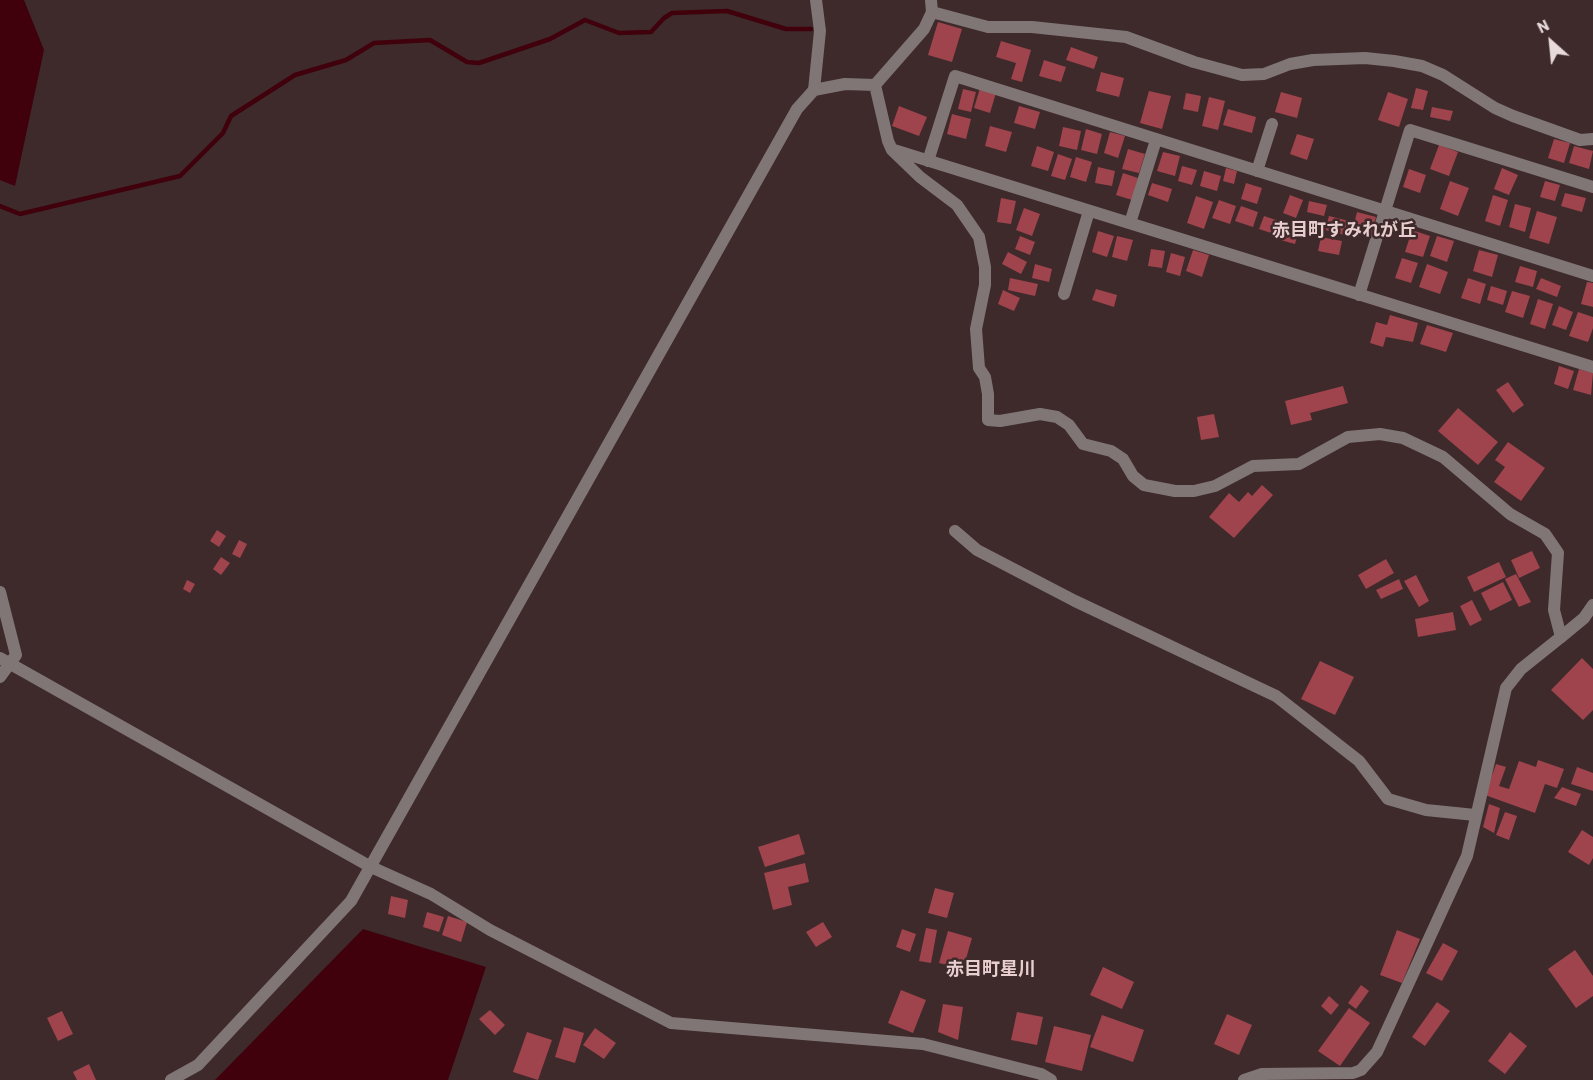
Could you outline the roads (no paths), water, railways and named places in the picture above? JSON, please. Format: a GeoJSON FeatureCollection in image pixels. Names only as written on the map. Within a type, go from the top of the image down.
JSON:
{"type":"FeatureCollection","features":[{"type":"Feature","properties":{"kind":"street"},"geometry":{"type":"LineString","coordinates":[[171,1080],[198,1065],[351,901],[797,109],[814,90],[820,31],[816,0]]}},
{"type":"Feature","properties":{"kind":"street"},"geometry":{"type":"LineString","coordinates":[[875,85],[924,29],[932,6],[988,27],[1032,27],[1126,37],[1194,62],[1242,75],[1264,74],[1290,64],[1313,60],[1394,60],[1422,66],[1443,75],[1495,108],[1513,116],[1580,140],[1593,139]]}},
{"type":"Feature","properties":{"kind":"street"},"geometry":{"type":"LineString","coordinates":[[928,161],[955,76],[1593,276]]}},
{"type":"Feature","properties":{"kind":"street"},"geometry":{"type":"LineString","coordinates":[[814,90],[845,84],[875,85]]}},
{"type":"Feature","properties":{"kind":"street"},"geometry":{"type":"LineString","coordinates":[[875,85],[892,150],[920,177],[957,205],[979,237],[985,267],[985,285],[976,329],[979,368],[985,377],[988,394],[988,420],[1000,421],[1040,414],[1057,417],[1069,425],[1083,444],[1111,451],[1123,459],[1133,476],[1144,485],[1175,491],[1215,486],[1253,466],[1299,464],[1314,457],[1335,442],[1348,437],[1390,435],[1416,442],[1443,457],[1495,502],[1549,538],[1559,562],[1554,610],[1562,637]]}},
{"type":"Feature","properties":{"kind":"street"},"geometry":{"type":"LineString","coordinates":[[1257,171],[1272,124]]}},
{"type":"Feature","properties":{"kind":"street"},"geometry":{"type":"LineString","coordinates":[[1359,295],[1410,130],[1593,187]]}},
{"type":"Feature","properties":{"kind":"street"},"geometry":{"type":"LineString","coordinates":[[1130,223],[1156,140]]}},
{"type":"Feature","properties":{"kind":"street"},"geometry":{"type":"LineString","coordinates":[[892,150],[1593,367]]}},
{"type":"Feature","properties":{"kind":"street"},"geometry":{"type":"LineString","coordinates":[[1064,294],[1089,211]]}},
{"type":"Feature","properties":{"kind":"street"},"geometry":{"type":"LineString","coordinates":[[955,531],[977,550],[1075,601],[1276,696],[1359,760],[1388,798],[1426,810],[1475,815]]}},
{"type":"Feature","properties":{"kind":"street"},"geometry":{"type":"LineString","coordinates":[[0,592],[16,655],[4,660]]}},
{"type":"Feature","properties":{"kind":"street"},"geometry":{"type":"LineString","coordinates":[[1244,1080],[1262,1074],[1346,1074],[1361,1070],[1371,1061],[1461,872],[1475,826],[1475,815],[1506,688],[1521,669],[1562,637],[1593,605]]}},
{"type":"Feature","properties":{"kind":"street"},"geometry":{"type":"LineString","coordinates":[[4,660],[371,867],[431,894],[490,930],[671,1023],[923,1044],[1041,1074],[1051,1080]]}},
{"type":"Feature","properties":{"kind":"street"},"geometry":{"type":"LineString","coordinates":[[0,676],[4,660]]}},
{"type":"Feature","properties":{"kind":"waterway"},"geometry":{"type":"LineString","coordinates":[[0,206],[20,214],[180,176],[223,133],[231,116],[295,75],[346,60],[374,43],[430,40],[467,62],[479,63],[550,39],[585,20],[619,33],[651,32],[672,13],[727,11],[786,29],[811,29]]}},
{"type":"Feature","properties":{"kind":"district","name":"赤目町すみれが丘"},"geometry":{"type":"Point","coordinates":[1344,230]}},
{"type":"Feature","properties":{"kind":"district","name":"赤目町星川"},"geometry":{"type":"Point","coordinates":[991,969]}}]}
